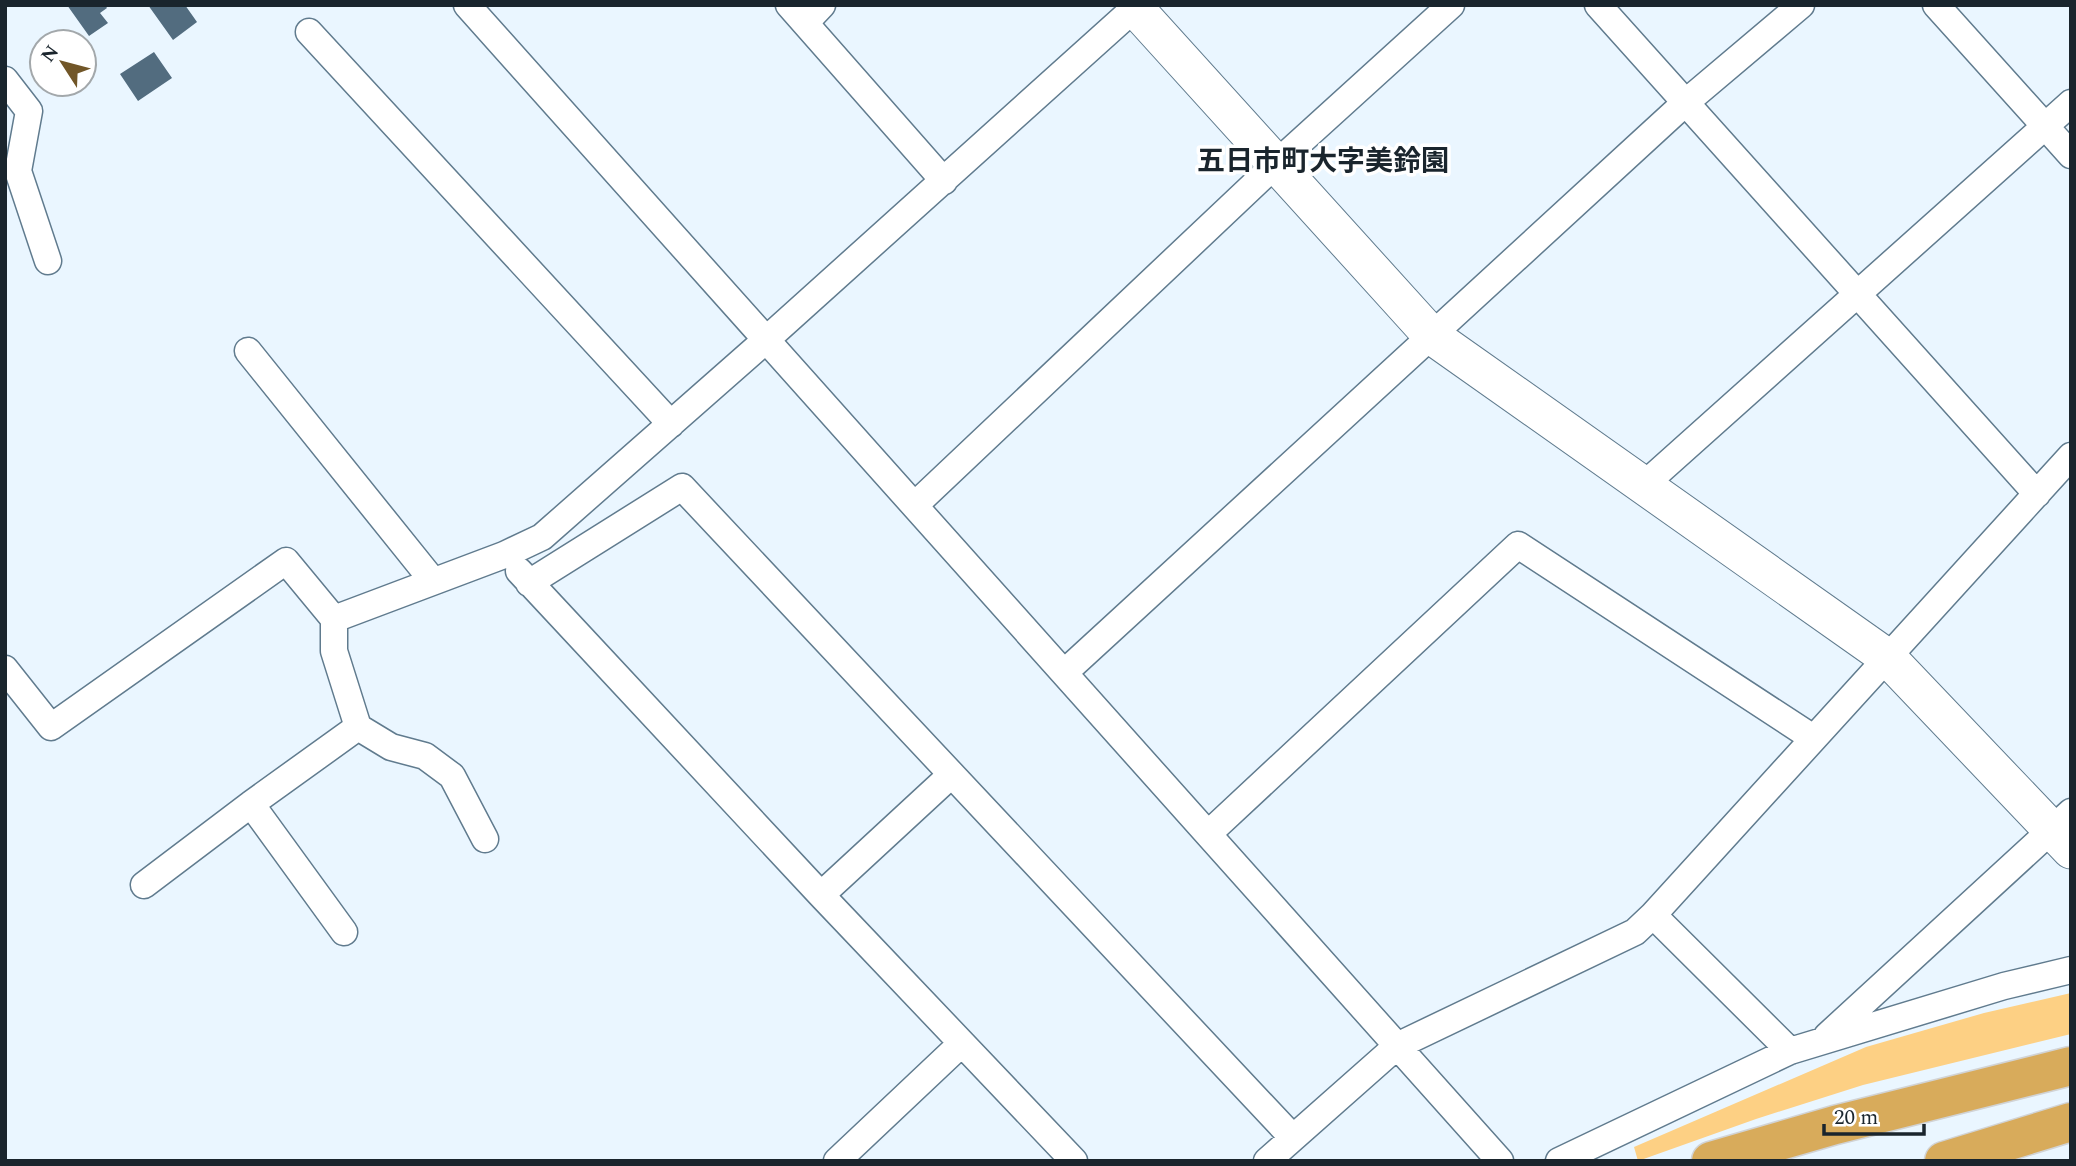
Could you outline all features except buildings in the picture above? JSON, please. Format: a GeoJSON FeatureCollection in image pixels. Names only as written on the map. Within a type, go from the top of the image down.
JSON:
{"type":"FeatureCollection","features":[{"type":"Feature","properties":{"kind":"highway"},"geometry":{"type":"LineString","coordinates":[[1710,1161],[1836,1125],[2071,1066]]}},
{"type":"Feature","properties":{"kind":"highway"},"geometry":{"type":"LineString","coordinates":[[1944,1161],[2071,1122]]}},
{"type":"Feature","properties":{"kind":"street"},"geometry":{"type":"LineString","coordinates":[[467,5],[1500,1161]]}},
{"type":"Feature","properties":{"kind":"street"},"geometry":{"type":"LineString","coordinates":[[915,505],[1278,162],[1451,5]]}},
{"type":"Feature","properties":{"kind":"street"},"geometry":{"type":"LineString","coordinates":[[1598,5],[2037,494]]}},
{"type":"Feature","properties":{"kind":"street"},"geometry":{"type":"LineString","coordinates":[[1065,672],[1685,103],[1801,5]]}},
{"type":"Feature","properties":{"kind":"street"},"geometry":{"type":"LineString","coordinates":[[1936,5],[2071,155]]}},
{"type":"Feature","properties":{"kind":"street"},"geometry":{"type":"LineString","coordinates":[[334,619],[504,555],[542,537],[944,181],[1135,6],[1432,335],[1888,658],[2064,831],[1823,1040]]}},
{"type":"Feature","properties":{"kind":"street"},"geometry":{"type":"LineString","coordinates":[[806,11],[944,181]]}},
{"type":"Feature","properties":{"kind":"street"},"geometry":{"type":"LineString","coordinates":[[309,32],[671,424]]}},
{"type":"Feature","properties":{"kind":"street"},"geometry":{"type":"LineString","coordinates":[[5,80],[29,111],[19,171],[48,261]]}},
{"type":"Feature","properties":{"kind":"street"},"geometry":{"type":"LineString","coordinates":[[1645,484],[2071,103]]}},
{"type":"Feature","properties":{"kind":"street"},"geometry":{"type":"LineString","coordinates":[[248,351],[433,581]]}},
{"type":"Feature","properties":{"kind":"street"},"geometry":{"type":"LineString","coordinates":[[1267,1161],[1397,1046],[1635,932],[2071,456]]}},
{"type":"Feature","properties":{"kind":"street"},"geometry":{"type":"LineString","coordinates":[[529,583],[682,487],[1293,1138]]}},
{"type":"Feature","properties":{"kind":"street"},"geometry":{"type":"LineString","coordinates":[[1208,834],[1518,545],[1813,738]]}},
{"type":"Feature","properties":{"kind":"street"},"geometry":{"type":"LineString","coordinates":[[504,555],[961,1044],[1074,1161]]}},
{"type":"Feature","properties":{"kind":"street"},"geometry":{"type":"LineString","coordinates":[[5,669],[51,727],[286,561],[334,619],[334,651],[358,727],[391,747],[425,756],[452,776],[485,839]]}},
{"type":"Feature","properties":{"kind":"street"},"geometry":{"type":"LineString","coordinates":[[144,885],[358,727]]}},
{"type":"Feature","properties":{"kind":"street"},"geometry":{"type":"LineString","coordinates":[[821,895],[951,775]]}},
{"type":"Feature","properties":{"kind":"street"},"geometry":{"type":"LineString","coordinates":[[251,804],[344,932]]}},
{"type":"Feature","properties":{"kind":"street"},"geometry":{"type":"LineString","coordinates":[[1653,915],[1790,1051]]}},
{"type":"Feature","properties":{"kind":"street"},"geometry":{"type":"LineString","coordinates":[[1559,1161],[1790,1051],[2004,986],[2071,970]]}},
{"type":"Feature","properties":{"kind":"street"},"geometry":{"type":"LineString","coordinates":[[837,1161],[961,1044]]}},
{"type":"Feature","properties":{"kind":"shaded area"},"geometry":{"type":"Polygon","coordinates":[[[2071,993],[2071,1034],[1863,1085],[1638,1161],[1634,1147],[1866,1047],[1984,1013],[2071,993]]]}},
{"type":"Feature","properties":{"kind":"district","name":"五日市町大字美鈴園"},"geometry":{"type":"Point","coordinates":[1323,160]}}]}
